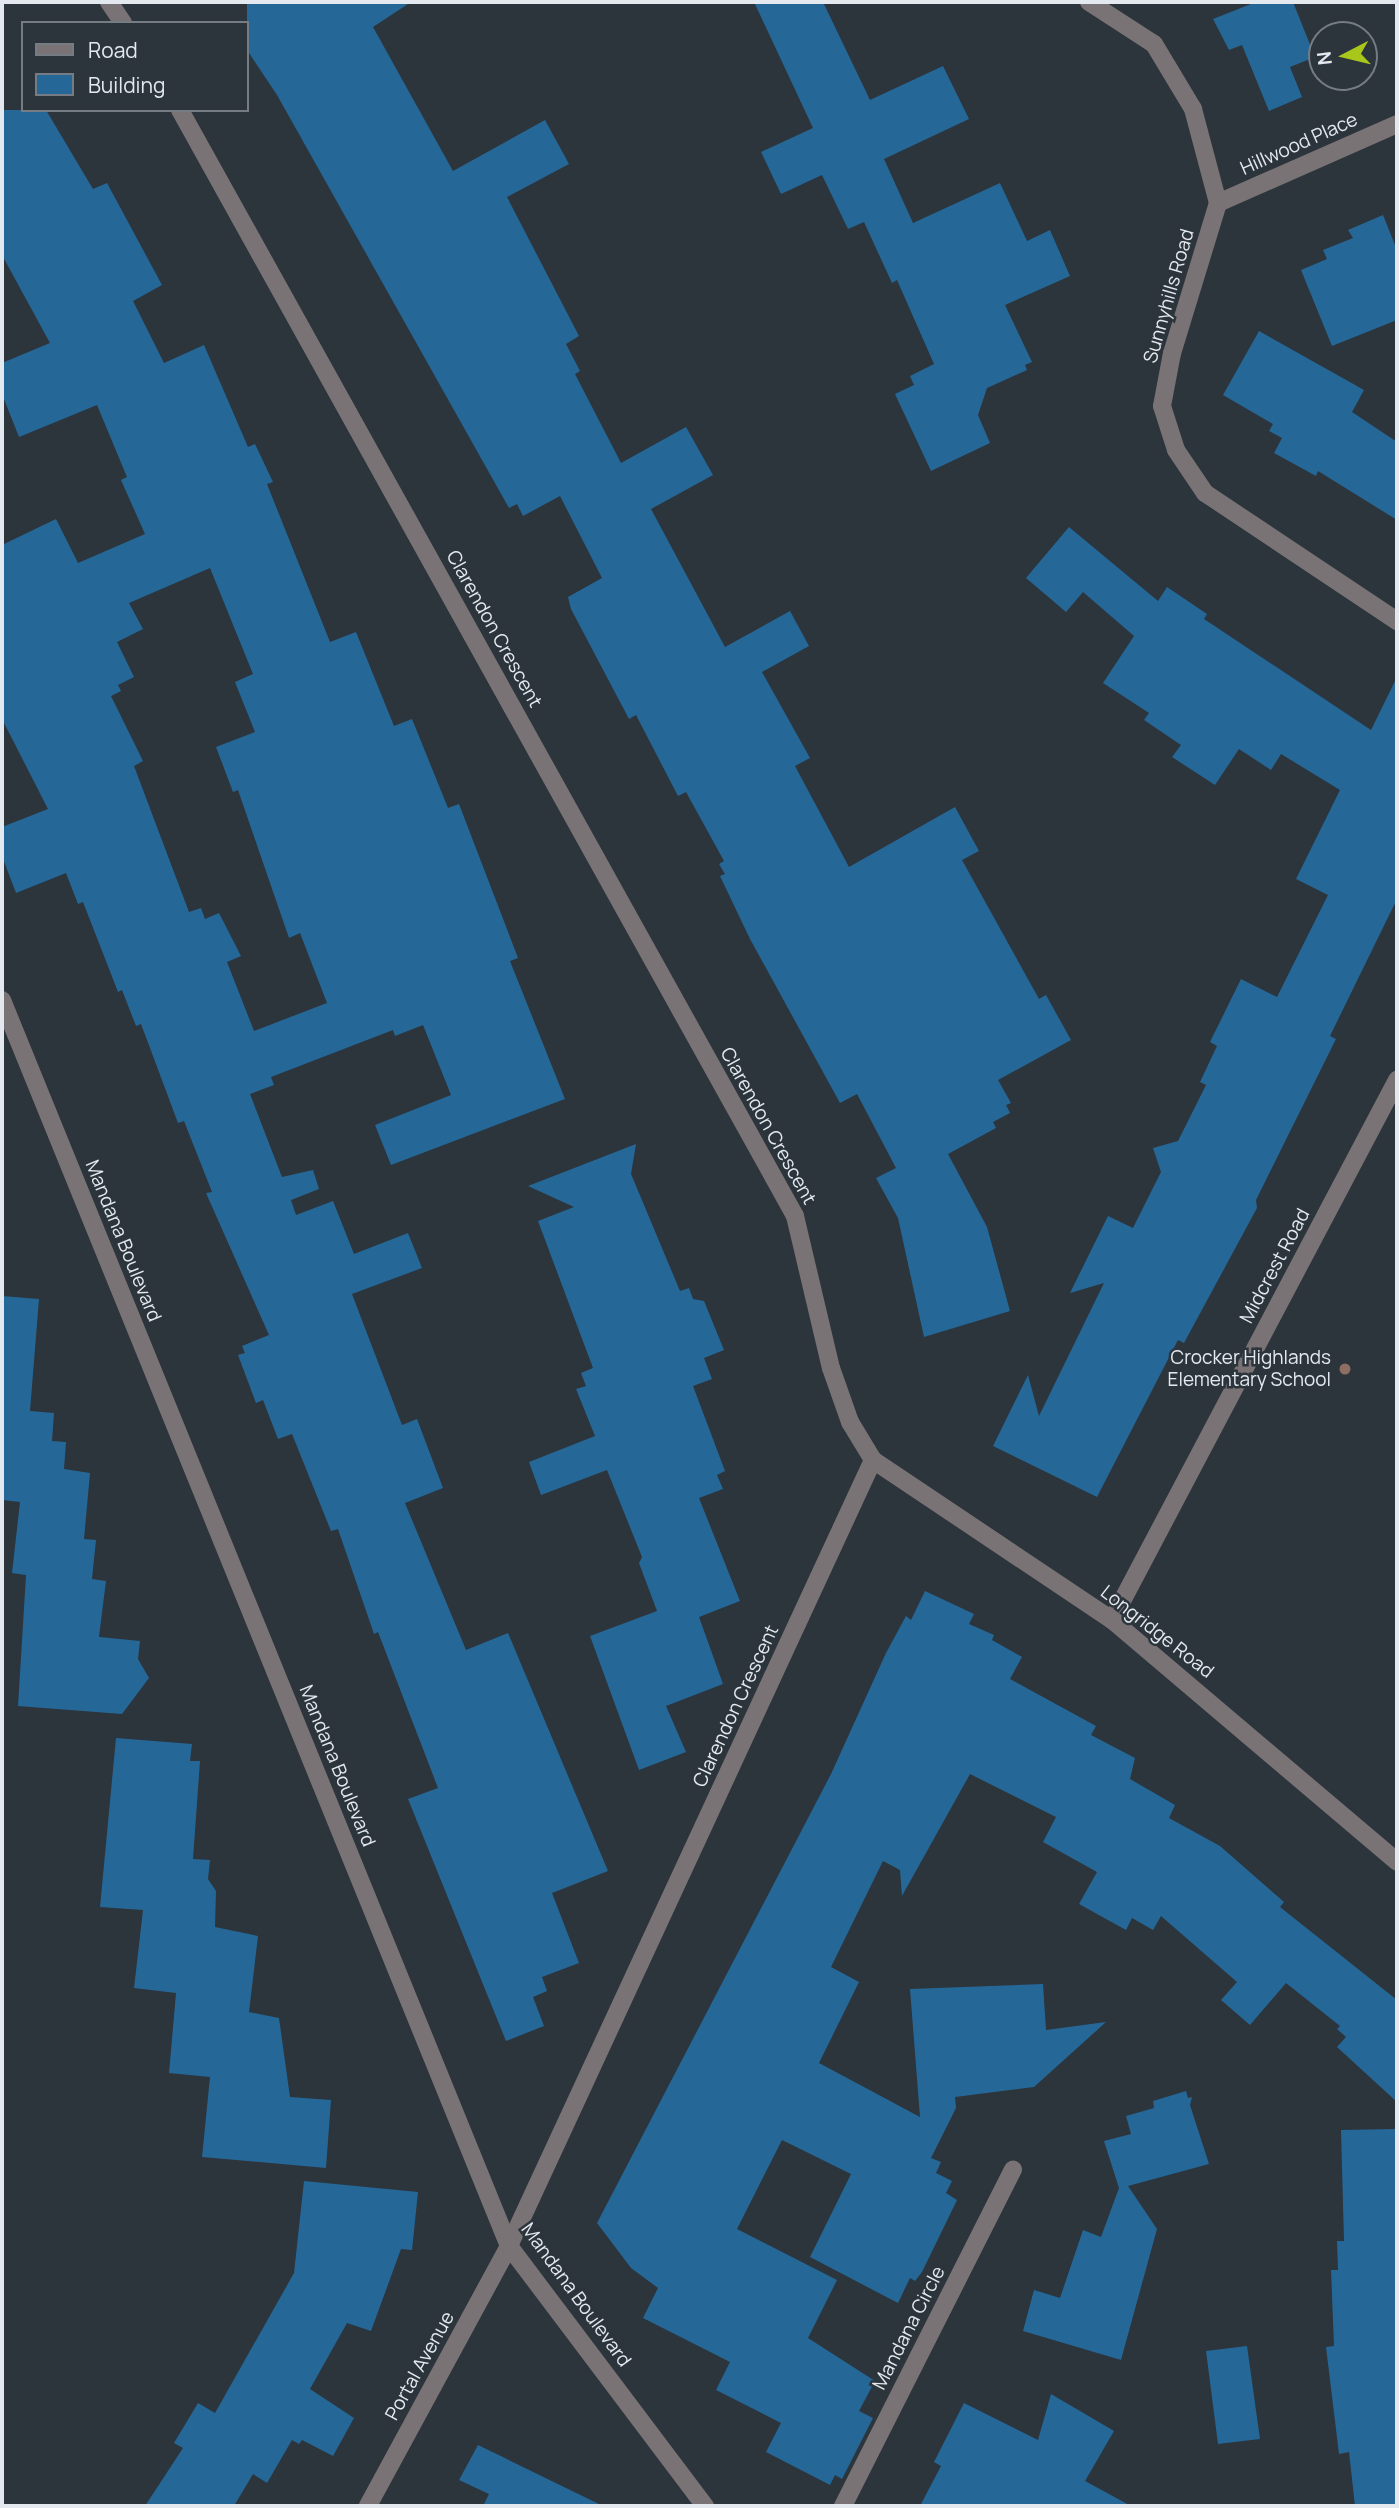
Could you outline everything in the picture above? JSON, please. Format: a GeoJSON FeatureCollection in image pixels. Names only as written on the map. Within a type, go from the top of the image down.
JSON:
{"type":"FeatureCollection","features":[{"type":"Feature","properties":{"kind":"street"},"geometry":{"type":"LineString","coordinates":[[109,2],[122,21]]}},
{"type":"Feature","properties":{"kind":"street"},"geometry":{"type":"LineString","coordinates":[[1089,2],[1154,44],[1192,109],[1218,203]]}},
{"type":"Feature","properties":{"kind":"street","name":"Clarendon Crescent"},"geometry":{"type":"LineString","coordinates":[[181,112],[795,1216],[831,1368],[849,1422],[873,1460],[509,2246]]}},
{"type":"Feature","properties":{"kind":"street","name":"Hillwood Place"},"geometry":{"type":"LineString","coordinates":[[1218,203],[1397,124]]}},
{"type":"Feature","properties":{"kind":"street","name":"Sunnyhills Road"},"geometry":{"type":"LineString","coordinates":[[1218,203],[1172,353],[1162,407],[1176,450],[1205,493],[1397,621]]}},
{"type":"Feature","properties":{"kind":"street","name":"Mandana Boulevard"},"geometry":{"type":"LineString","coordinates":[[2,1000],[509,2246],[705,2506]]}},
{"type":"Feature","properties":{"kind":"street","name":"Midcrest Road"},"geometry":{"type":"LineString","coordinates":[[1112,1620],[1397,1080]]}},
{"type":"Feature","properties":{"kind":"street","name":"Longridge Road"},"geometry":{"type":"LineString","coordinates":[[873,1460],[1112,1620],[1397,1861]]}},
{"type":"Feature","properties":{"kind":"street","name":"Mandana Circle"},"geometry":{"type":"LineString","coordinates":[[843,2506],[1013,2169]]}},
{"type":"Feature","properties":{"kind":"street","name":"Portal Avenue"},"geometry":{"type":"LineString","coordinates":[[368,2506],[509,2246]]}},
{"type":"Feature","properties":{"kind":"building"},"geometry":{"type":"Polygon","coordinates":[[[247,2],[411,2],[373,27],[453,171],[545,120],[569,164],[507,197],[579,336],[566,344],[580,371],[575,374],[621,463],[686,427],[713,475],[651,509],[725,647],[790,611],[809,646],[762,672],[810,758],[795,766],[849,867],[955,807],[979,851],[962,860],[1039,999],[1046,995],[1071,1040],[998,1080],[1011,1103],[1006,1105],[1010,1113],[993,1122],[996,1128],[948,1154],[987,1227],[1010,1311],[924,1337],[898,1218],[876,1178],[896,1168],[857,1094],[840,1103],[750,939],[720,876],[725,874],[719,864],[724,861],[686,792],[678,796],[636,715],[629,719],[571,609],[568,597],[602,578],[560,496],[523,516],[517,504],[509,508],[277,95],[248,52],[247,2]]]}},
{"type":"Feature","properties":{"kind":"building"},"geometry":{"type":"Polygon","coordinates":[[[754,2],[823,2],[870,100],[943,66],[969,119],[884,159],[913,223],[1000,183],[1027,241],[1050,230],[1070,276],[1005,305],[1032,362],[1025,365],[1027,370],[987,388],[978,415],[990,443],[931,471],[895,394],[914,385],[910,376],[934,364],[897,280],[892,283],[864,222],[848,229],[822,175],[781,194],[761,152],[813,128],[754,2]]]}},
{"type":"Feature","properties":{"kind":"building"},"geometry":{"type":"Polygon","coordinates":[[[1256,2],[1293,2],[1308,40],[1308,60],[1290,67],[1302,97],[1269,111],[1242,45],[1229,50],[1213,19],[1256,2]]]}},
{"type":"Feature","properties":{"kind":"building"},"geometry":{"type":"Polygon","coordinates":[[[2,110],[47,112],[93,189],[107,183],[162,285],[133,301],[164,363],[204,345],[248,447],[255,444],[273,482],[267,484],[330,642],[356,632],[394,726],[412,719],[448,808],[459,804],[518,958],[510,961],[565,1099],[391,1165],[375,1125],[451,1095],[423,1025],[395,1036],[393,1030],[271,1077],[274,1085],[250,1094],[282,1177],[313,1170],[319,1189],[291,1200],[296,1215],[333,1201],[354,1254],[408,1233],[422,1268],[352,1294],[402,1425],[417,1419],[443,1488],[405,1503],[466,1650],[508,1633],[608,1871],[552,1893],[579,1963],[542,1977],[547,1991],[533,1997],[544,2026],[506,2041],[408,1799],[438,1788],[378,1632],[374,1634],[338,1529],[331,1531],[292,1434],[278,1439],[263,1400],[256,1403],[238,1355],[245,1353],[242,1346],[269,1335],[206,1193],[212,1192],[184,1121],[178,1123],[141,1024],[136,1026],[122,990],[118,992],[83,902],[78,904],[66,873],[16,893],[2,856],[2,827],[48,809],[2,719],[2,545],[56,519],[78,563],[145,534],[121,480],[127,477],[97,405],[19,437],[2,394],[2,363],[50,343],[2,255],[2,110]],[[210,568],[129,603],[143,629],[117,642],[134,677],[118,685],[121,691],[111,696],[143,761],[134,766],[189,912],[201,908],[205,919],[219,913],[241,956],[227,962],[254,1031],[327,1003],[300,933],[289,938],[238,790],[233,792],[216,747],[255,732],[235,682],[253,674],[210,568]]]}},
{"type":"Feature","properties":{"kind":"building"},"geometry":{"type":"Polygon","coordinates":[[[1383,215],[1397,250],[1397,320],[1332,346],[1301,270],[1327,259],[1323,250],[1353,238],[1348,230],[1383,215]]]}},
{"type":"Feature","properties":{"kind":"building"},"geometry":{"type":"Polygon","coordinates":[[[1259,331],[1364,390],[1352,412],[1397,442],[1397,520],[1318,471],[1316,476],[1274,453],[1282,438],[1269,431],[1273,424],[1223,395],[1259,331]]]}},
{"type":"Feature","properties":{"kind":"building"},"geometry":{"type":"Polygon","coordinates":[[[1069,527],[1158,601],[1167,587],[1207,614],[1204,619],[1371,730],[1397,677],[1397,899],[1330,1036],[1336,1039],[1256,1200],[1257,1208],[1184,1343],[1178,1340],[1097,1497],[993,1446],[1028,1375],[1039,1416],[1104,1283],[1070,1293],[1108,1216],[1133,1228],[1161,1172],[1153,1148],[1178,1141],[1206,1085],[1200,1082],[1217,1046],[1210,1042],[1241,979],[1277,997],[1328,895],[1296,879],[1340,790],[1281,754],[1271,770],[1239,749],[1215,785],[1172,757],[1181,745],[1144,720],[1149,713],[1103,683],[1134,636],[1083,592],[1066,612],[1026,578],[1069,527]]]}},
{"type":"Feature","properties":{"kind":"building"},"geometry":{"type":"Polygon","coordinates":[[[636,1144],[631,1174],[680,1291],[689,1288],[693,1299],[704,1301],[724,1350],[704,1358],[712,1379],[693,1386],[725,1471],[717,1475],[723,1489],[699,1498],[740,1601],[699,1617],[723,1684],[666,1706],[686,1752],[639,1770],[590,1636],[657,1611],[639,1563],[642,1557],[607,1470],[541,1495],[529,1462],[595,1436],[576,1389],[586,1386],[581,1373],[593,1368],[538,1221],[574,1207],[528,1186],[636,1144]]]}},
{"type":"Feature","properties":{"kind":"building"},"geometry":{"type":"Polygon","coordinates":[[[2,1296],[39,1299],[30,1411],[54,1413],[52,1441],[66,1442],[64,1469],[90,1473],[84,1539],[96,1540],[92,1579],[106,1581],[99,1637],[140,1641],[138,1659],[149,1678],[122,1714],[18,1706],[26,1575],[12,1573],[20,1502],[2,1500],[2,1296]]]}},
{"type":"Feature","properties":{"kind":"building"},"geometry":{"type":"Polygon","coordinates":[[[925,1591],[974,1614],[969,1624],[994,1635],[992,1640],[1022,1657],[1010,1679],[1096,1726],[1091,1735],[1135,1758],[1130,1779],[1175,1805],[1169,1818],[1220,1846],[1284,1902],[1280,1907],[1397,2000],[1397,2102],[1337,2047],[1346,2037],[1337,2029],[1340,2026],[1286,1983],[1250,2025],[1221,2000],[1237,1982],[1161,1916],[1153,1930],[1132,1918],[1126,1930],[1079,1904],[1097,1872],[1043,1842],[1056,1817],[970,1774],[902,1896],[900,1870],[883,1861],[831,1967],[859,1982],[819,2063],[920,2117],[910,1989],[1043,1984],[1046,2030],[1106,2022],[1034,2087],[955,2097],[956,2108],[931,2158],[941,2162],[936,2173],[952,2181],[946,2193],[957,2200],[922,2272],[915,2281],[910,2278],[898,2303],[810,2257],[851,2174],[782,2140],[737,2229],[837,2280],[808,2338],[875,2381],[859,2411],[873,2418],[842,2479],[835,2475],[830,2485],[766,2452],[781,2423],[716,2390],[730,2362],[643,2318],[658,2288],[631,2268],[597,2223],[831,1774],[886,1653],[906,1616],[911,1620],[925,1591]]]}},
{"type":"Feature","properties":{"kind":"building"},"geometry":{"type":"Polygon","coordinates":[[[116,1738],[192,1744],[190,1761],[200,1761],[193,1859],[210,1860],[208,1879],[216,1891],[215,1927],[258,1936],[249,2012],[279,2018],[290,2097],[331,2100],[326,2168],[202,2157],[210,2077],[169,2073],[176,1993],[134,1988],[143,1910],[100,1907],[116,1738]]]}},
{"type":"Feature","properties":{"kind":"building"},"geometry":{"type":"Polygon","coordinates":[[[1186,2091],[1188,2098],[1192,2097],[1190,2105],[1209,2164],[1128,2186],[1157,2229],[1121,2360],[1023,2331],[1034,2290],[1060,2298],[1083,2230],[1101,2237],[1119,2188],[1104,2141],[1131,2134],[1126,2116],[1154,2108],[1153,2101],[1186,2091]]]}},
{"type":"Feature","properties":{"kind":"building"},"geometry":{"type":"Polygon","coordinates":[[[1397,2129],[1397,2506],[1355,2506],[1349,2452],[1339,2454],[1326,2347],[1334,2346],[1331,2270],[1338,2270],[1337,2241],[1344,2241],[1341,2130],[1397,2129]]]}},
{"type":"Feature","properties":{"kind":"building"},"geometry":{"type":"Polygon","coordinates":[[[304,2181],[418,2192],[412,2250],[401,2249],[371,2331],[347,2323],[310,2389],[354,2418],[333,2456],[302,2440],[299,2444],[292,2440],[267,2483],[253,2474],[234,2506],[145,2506],[183,2448],[174,2443],[198,2403],[215,2413],[294,2273],[304,2181]]]}},
{"type":"Feature","properties":{"kind":"building"},"geometry":{"type":"Polygon","coordinates":[[[1247,2346],[1260,2439],[1218,2444],[1206,2351],[1247,2346]]]}},
{"type":"Feature","properties":{"kind":"building"},"geometry":{"type":"Polygon","coordinates":[[[1051,2394],[1114,2431],[1085,2481],[1131,2506],[920,2506],[941,2466],[934,2462],[964,2403],[1038,2440],[1051,2394]]]}},
{"type":"Feature","properties":{"kind":"building"},"geometry":{"type":"Polygon","coordinates":[[[478,2445],[603,2506],[483,2506],[489,2494],[459,2480],[478,2445]]]}},
{"type":"Feature","properties":{"kind":"place","name":"Crocker Highlands Elementary School"},"geometry":{"type":"Point","coordinates":[1345,1369]}}]}
